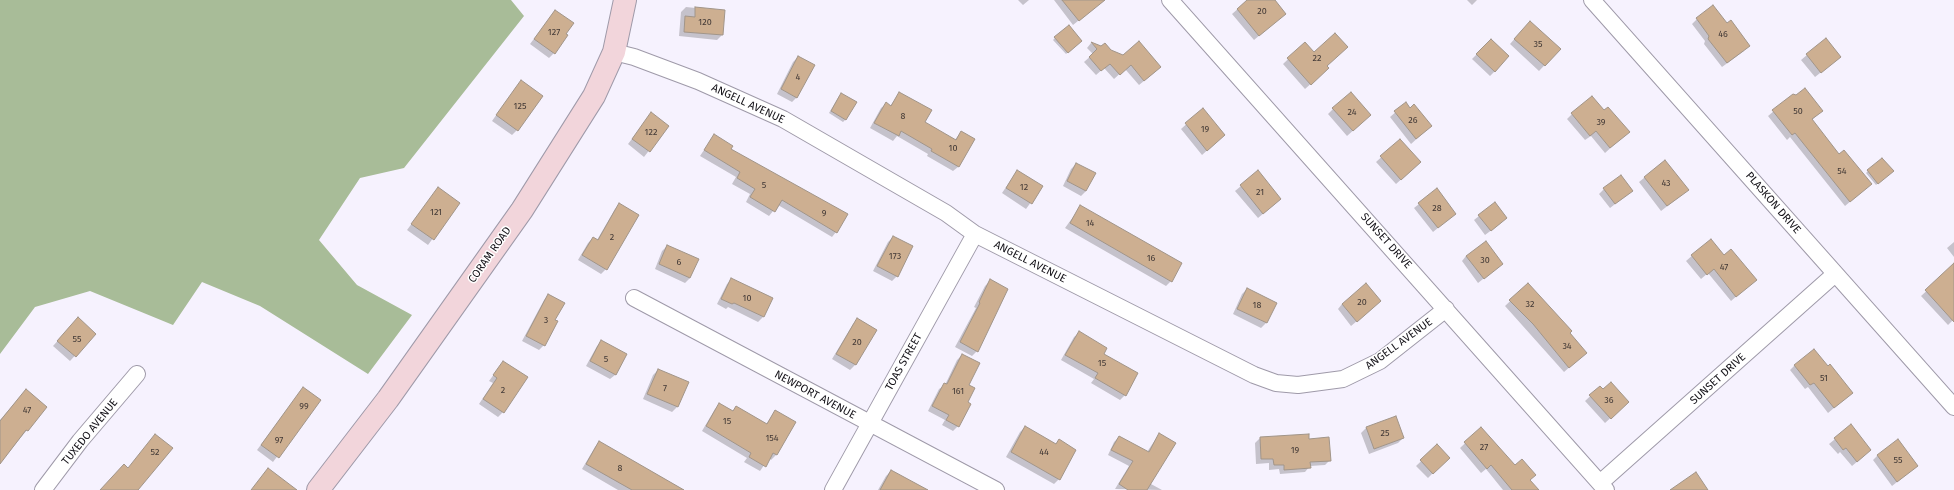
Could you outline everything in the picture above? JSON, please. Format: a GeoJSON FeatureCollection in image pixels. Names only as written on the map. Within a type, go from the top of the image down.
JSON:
{"type":"FeatureCollection","features":[{"type":"Feature","properties":{"kind":"street","name":"CORAM ROAD"},"geometry":{"type":"LineString","coordinates":[[318,490],[388,400],[522,210],[594,96],[614,52],[625,0]]}},
{"type":"Feature","properties":{"kind":"street","name":"SUNSET DRIVE"},"geometry":{"type":"LineString","coordinates":[[1170,0],[1603,487],[1835,274]]}},
{"type":"Feature","properties":{"kind":"street","name":"PLASKON DRIVE"},"geometry":{"type":"LineString","coordinates":[[1592,0],[1954,407]]}},
{"type":"Feature","properties":{"kind":"street","name":"ANGELL AVENUE"},"geometry":{"type":"LineString","coordinates":[[614,52],[634,57],[698,81],[783,119],[946,213],[975,234],[1254,375],[1276,383],[1298,385],[1343,379],[1380,361],[1446,309]]}},
{"type":"Feature","properties":{"kind":"street","name":"TOAS STREET"},"geometry":{"type":"LineString","coordinates":[[833,490],[975,234]]}},
{"type":"Feature","properties":{"kind":"street","name":"NEWPORT AVENUE"},"geometry":{"type":"LineString","coordinates":[[634,298],[996,490]]}},
{"type":"Feature","properties":{"kind":"street","name":"TUXEDO AVENUE"},"geometry":{"type":"LineString","coordinates":[[43,490],[80,441],[137,374]]}},
{"type":"Feature","properties":{"kind":"green space"},"geometry":{"type":"Polygon","coordinates":[[[0,0],[511,0],[524,16],[404,168],[360,178],[319,240],[357,285],[412,315],[368,374],[260,306],[202,282],[173,325],[90,291],[35,307],[0,354],[0,0]]]}},
{"type":"Feature","properties":{"kind":"building"},"geometry":{"type":"Polygon","coordinates":[[[1062,0],[1105,0],[1079,21],[1062,0]]]}},
{"type":"Feature","properties":{"kind":"building"},"geometry":{"type":"Polygon","coordinates":[[[1247,0],[1275,0],[1286,14],[1259,36],[1237,9],[1247,0]]]}},
{"type":"Feature","properties":{"kind":"building"},"geometry":{"type":"Polygon","coordinates":[[[1713,5],[1727,23],[1731,20],[1750,46],[1727,63],[1708,39],[1709,36],[1696,18],[1713,5]]]}},
{"type":"Feature","properties":{"kind":"building"},"geometry":{"type":"Polygon","coordinates":[[[695,7],[725,10],[723,35],[684,32],[685,16],[695,17],[695,7]]]}},
{"type":"Feature","properties":{"kind":"building"},"geometry":{"type":"Polygon","coordinates":[[[555,10],[574,23],[555,54],[534,39],[555,10]]]}},
{"type":"Feature","properties":{"kind":"building"},"geometry":{"type":"Polygon","coordinates":[[[1530,21],[1561,49],[1545,66],[1514,39],[1530,21]]]}},
{"type":"Feature","properties":{"kind":"building"},"geometry":{"type":"Polygon","coordinates":[[[1069,25],[1082,41],[1068,53],[1054,37],[1069,25]]]}},
{"type":"Feature","properties":{"kind":"building"},"geometry":{"type":"Polygon","coordinates":[[[1335,33],[1348,47],[1327,66],[1329,68],[1311,85],[1287,58],[1305,42],[1314,52],[1335,33]]]}},
{"type":"Feature","properties":{"kind":"building"},"geometry":{"type":"Polygon","coordinates":[[[1826,38],[1841,57],[1821,73],[1806,54],[1826,38]]]}},
{"type":"Feature","properties":{"kind":"building"},"geometry":{"type":"Polygon","coordinates":[[[1491,39],[1509,56],[1495,72],[1476,54],[1491,39]]]}},
{"type":"Feature","properties":{"kind":"building"},"geometry":{"type":"Polygon","coordinates":[[[1139,41],[1161,67],[1144,81],[1131,65],[1120,75],[1110,64],[1101,71],[1089,57],[1097,49],[1091,42],[1101,46],[1105,43],[1111,50],[1123,55],[1139,41]]]}},
{"type":"Feature","properties":{"kind":"building"},"geometry":{"type":"Polygon","coordinates":[[[798,56],[815,65],[797,98],[781,89],[798,56]]]}},
{"type":"Feature","properties":{"kind":"building"},"geometry":{"type":"Polygon","coordinates":[[[521,80],[543,96],[518,131],[496,115],[521,80]]]}},
{"type":"Feature","properties":{"kind":"building"},"geometry":{"type":"Polygon","coordinates":[[[1805,88],[1823,111],[1812,119],[1839,154],[1844,150],[1872,184],[1850,202],[1795,133],[1792,135],[1772,110],[1793,94],[1796,95],[1805,88]]]}},
{"type":"Feature","properties":{"kind":"building"},"geometry":{"type":"Polygon","coordinates":[[[899,92],[932,110],[925,122],[956,140],[961,131],[975,139],[959,167],[901,131],[899,136],[874,123],[886,102],[891,106],[899,92]]]}},
{"type":"Feature","properties":{"kind":"building"},"geometry":{"type":"Polygon","coordinates":[[[1351,92],[1371,115],[1353,131],[1332,108],[1351,92]]]}},
{"type":"Feature","properties":{"kind":"building"},"geometry":{"type":"Polygon","coordinates":[[[841,93],[857,102],[846,120],[831,111],[841,93]]]}},
{"type":"Feature","properties":{"kind":"building"},"geometry":{"type":"Polygon","coordinates":[[[1592,96],[1604,110],[1608,107],[1630,132],[1610,148],[1596,131],[1590,136],[1571,113],[1592,96]]]}},
{"type":"Feature","properties":{"kind":"building"},"geometry":{"type":"Polygon","coordinates":[[[1406,102],[1410,108],[1414,104],[1432,126],[1416,139],[1394,111],[1406,102]]]}},
{"type":"Feature","properties":{"kind":"building"},"geometry":{"type":"Polygon","coordinates":[[[1203,108],[1225,135],[1207,151],[1185,123],[1203,108]]]}},
{"type":"Feature","properties":{"kind":"building"},"geometry":{"type":"Polygon","coordinates":[[[651,112],[669,126],[650,152],[632,139],[651,112]]]}},
{"type":"Feature","properties":{"kind":"building"},"geometry":{"type":"Polygon","coordinates":[[[714,134],[733,146],[731,149],[848,214],[837,233],[782,200],[775,212],[750,197],[755,189],[737,178],[740,172],[704,150],[714,134]]]}},
{"type":"Feature","properties":{"kind":"building"},"geometry":{"type":"Polygon","coordinates":[[[1400,139],[1421,162],[1401,180],[1380,156],[1400,139]]]}},
{"type":"Feature","properties":{"kind":"building"},"geometry":{"type":"Polygon","coordinates":[[[1882,158],[1894,171],[1878,184],[1867,170],[1882,158]]]}},
{"type":"Feature","properties":{"kind":"building"},"geometry":{"type":"Polygon","coordinates":[[[1665,160],[1689,190],[1667,206],[1644,177],[1665,160]]]}},
{"type":"Feature","properties":{"kind":"building"},"geometry":{"type":"Polygon","coordinates":[[[1076,163],[1096,173],[1086,191],[1067,181],[1076,163]]]}},
{"type":"Feature","properties":{"kind":"building"},"geometry":{"type":"Polygon","coordinates":[[[1017,170],[1043,186],[1032,204],[1006,188],[1017,170]]]}},
{"type":"Feature","properties":{"kind":"building"},"geometry":{"type":"Polygon","coordinates":[[[1258,170],[1281,199],[1263,214],[1240,185],[1258,170]]]}},
{"type":"Feature","properties":{"kind":"building"},"geometry":{"type":"Polygon","coordinates":[[[1621,175],[1633,191],[1615,204],[1603,188],[1621,175]]]}},
{"type":"Feature","properties":{"kind":"building"},"geometry":{"type":"Polygon","coordinates":[[[438,187],[460,203],[434,240],[411,224],[438,187]]]}},
{"type":"Feature","properties":{"kind":"building"},"geometry":{"type":"Polygon","coordinates":[[[1437,188],[1456,214],[1438,228],[1418,203],[1437,188]]]}},
{"type":"Feature","properties":{"kind":"building"},"geometry":{"type":"Polygon","coordinates":[[[1495,202],[1507,218],[1491,231],[1478,215],[1495,202]]]}},
{"type":"Feature","properties":{"kind":"building"},"geometry":{"type":"Polygon","coordinates":[[[619,203],[639,215],[607,270],[582,255],[593,237],[598,240],[619,203]]]}},
{"type":"Feature","properties":{"kind":"building"},"geometry":{"type":"Polygon","coordinates":[[[1080,205],[1182,263],[1172,282],[1070,223],[1080,205]]]}},
{"type":"Feature","properties":{"kind":"building"},"geometry":{"type":"Polygon","coordinates":[[[893,236],[913,246],[898,277],[877,266],[893,236]]]}},
{"type":"Feature","properties":{"kind":"building"},"geometry":{"type":"Polygon","coordinates":[[[1711,239],[1724,255],[1731,249],[1757,280],[1736,297],[1714,269],[1707,275],[1691,255],[1711,239]]]}},
{"type":"Feature","properties":{"kind":"building"},"geometry":{"type":"Polygon","coordinates":[[[1486,241],[1503,264],[1484,279],[1466,256],[1486,241]]]}},
{"type":"Feature","properties":{"kind":"building"},"geometry":{"type":"Polygon","coordinates":[[[667,245],[699,259],[690,278],[659,264],[667,245]]]}},
{"type":"Feature","properties":{"kind":"building"},"geometry":{"type":"Polygon","coordinates":[[[1954,263],[1954,322],[1925,290],[1954,263]]]}},
{"type":"Feature","properties":{"kind":"building"},"geometry":{"type":"Polygon","coordinates":[[[731,278],[773,298],[764,317],[734,303],[732,304],[721,299],[731,278]]]}},
{"type":"Feature","properties":{"kind":"building"},"geometry":{"type":"Polygon","coordinates":[[[990,279],[1008,289],[978,352],[960,342],[980,303],[979,302],[990,279]]]}},
{"type":"Feature","properties":{"kind":"building"},"geometry":{"type":"Polygon","coordinates":[[[1366,283],[1381,301],[1357,322],[1342,304],[1366,283]]]}},
{"type":"Feature","properties":{"kind":"building"},"geometry":{"type":"Polygon","coordinates":[[[1528,283],[1572,331],[1570,333],[1587,353],[1569,368],[1533,324],[1509,300],[1528,283]]]}},
{"type":"Feature","properties":{"kind":"building"},"geometry":{"type":"Polygon","coordinates":[[[1247,288],[1277,303],[1267,323],[1237,309],[1247,288]]]}},
{"type":"Feature","properties":{"kind":"building"},"geometry":{"type":"Polygon","coordinates":[[[548,294],[565,303],[555,320],[558,321],[545,346],[526,336],[548,294]]]}},
{"type":"Feature","properties":{"kind":"building"},"geometry":{"type":"Polygon","coordinates":[[[78,317],[96,334],[76,357],[57,341],[78,317]]]}},
{"type":"Feature","properties":{"kind":"building"},"geometry":{"type":"Polygon","coordinates":[[[857,318],[877,330],[856,365],[836,354],[857,318]]]}},
{"type":"Feature","properties":{"kind":"building"},"geometry":{"type":"Polygon","coordinates":[[[1079,331],[1107,348],[1104,354],[1138,373],[1126,396],[1095,378],[1098,373],[1065,355],[1079,331]]]}},
{"type":"Feature","properties":{"kind":"building"},"geometry":{"type":"Polygon","coordinates":[[[601,340],[627,354],[616,375],[590,361],[601,340]]]}},
{"type":"Feature","properties":{"kind":"building"},"geometry":{"type":"Polygon","coordinates":[[[1814,349],[1828,366],[1830,364],[1853,393],[1834,408],[1814,383],[1810,385],[1794,365],[1814,349]]]}},
{"type":"Feature","properties":{"kind":"building"},"geometry":{"type":"Polygon","coordinates":[[[962,354],[980,363],[969,385],[975,388],[968,402],[971,404],[959,427],[946,420],[949,415],[932,406],[944,383],[947,384],[962,354]]]}},
{"type":"Feature","properties":{"kind":"building"},"geometry":{"type":"Polygon","coordinates":[[[503,361],[528,377],[504,413],[483,399],[497,378],[493,375],[503,361]]]}},
{"type":"Feature","properties":{"kind":"building"},"geometry":{"type":"Polygon","coordinates":[[[658,369],[689,382],[678,407],[647,394],[658,369]]]}},
{"type":"Feature","properties":{"kind":"building"},"geometry":{"type":"Polygon","coordinates":[[[1611,382],[1629,402],[1611,419],[1589,395],[1600,386],[1603,389],[1611,382]]]}},
{"type":"Feature","properties":{"kind":"building"},"geometry":{"type":"Polygon","coordinates":[[[303,387],[321,400],[279,458],[261,445],[303,387]]]}},
{"type":"Feature","properties":{"kind":"building"},"geometry":{"type":"Polygon","coordinates":[[[26,389],[47,407],[28,431],[26,430],[0,464],[0,421],[26,389]]]}},
{"type":"Feature","properties":{"kind":"building"},"geometry":{"type":"Polygon","coordinates":[[[719,403],[733,411],[736,406],[767,424],[775,410],[796,422],[777,455],[773,453],[766,467],[749,457],[751,453],[706,426],[719,403]]]}},
{"type":"Feature","properties":{"kind":"building"},"geometry":{"type":"Polygon","coordinates":[[[1396,416],[1404,438],[1374,449],[1366,427],[1396,416]]]}},
{"type":"Feature","properties":{"kind":"building"},"geometry":{"type":"Polygon","coordinates":[[[1851,424],[1871,450],[1857,462],[1846,448],[1843,450],[1834,438],[1851,424]]]}},
{"type":"Feature","properties":{"kind":"building"},"geometry":{"type":"Polygon","coordinates":[[[1025,426],[1056,444],[1059,439],[1076,450],[1060,480],[1011,452],[1025,426]]]}},
{"type":"Feature","properties":{"kind":"building"},"geometry":{"type":"Polygon","coordinates":[[[1481,427],[1515,465],[1522,459],[1536,475],[1530,480],[1539,490],[1512,490],[1491,465],[1487,469],[1464,442],[1481,427]]]}},
{"type":"Feature","properties":{"kind":"building"},"geometry":{"type":"Polygon","coordinates":[[[1159,433],[1176,443],[1147,490],[1128,490],[1119,484],[1133,461],[1111,450],[1119,436],[1149,452],[1159,433]]]}},
{"type":"Feature","properties":{"kind":"building"},"geometry":{"type":"Polygon","coordinates":[[[155,434],[173,448],[138,490],[100,490],[124,464],[128,468],[155,434]]]}},
{"type":"Feature","properties":{"kind":"building"},"geometry":{"type":"Polygon","coordinates":[[[1309,434],[1309,439],[1329,437],[1331,461],[1310,462],[1311,468],[1284,470],[1284,465],[1274,465],[1273,459],[1261,459],[1260,437],[1309,434]]]}},
{"type":"Feature","properties":{"kind":"building"},"geometry":{"type":"Polygon","coordinates":[[[1898,439],[1918,466],[1897,482],[1877,455],[1898,439]]]}},
{"type":"Feature","properties":{"kind":"building"},"geometry":{"type":"Polygon","coordinates":[[[599,441],[684,490],[632,490],[586,464],[599,441]]]}},
{"type":"Feature","properties":{"kind":"building"},"geometry":{"type":"Polygon","coordinates":[[[1437,444],[1450,458],[1433,474],[1420,460],[1437,444]]]}},
{"type":"Feature","properties":{"kind":"building"},"geometry":{"type":"Polygon","coordinates":[[[268,468],[297,490],[251,490],[268,468]]]}},
{"type":"Feature","properties":{"kind":"building"},"geometry":{"type":"Polygon","coordinates":[[[891,470],[928,490],[880,490],[891,470]]]}},
{"type":"Feature","properties":{"kind":"building"},"geometry":{"type":"Polygon","coordinates":[[[1696,472],[1708,490],[1670,490],[1696,472]]]}}]}
